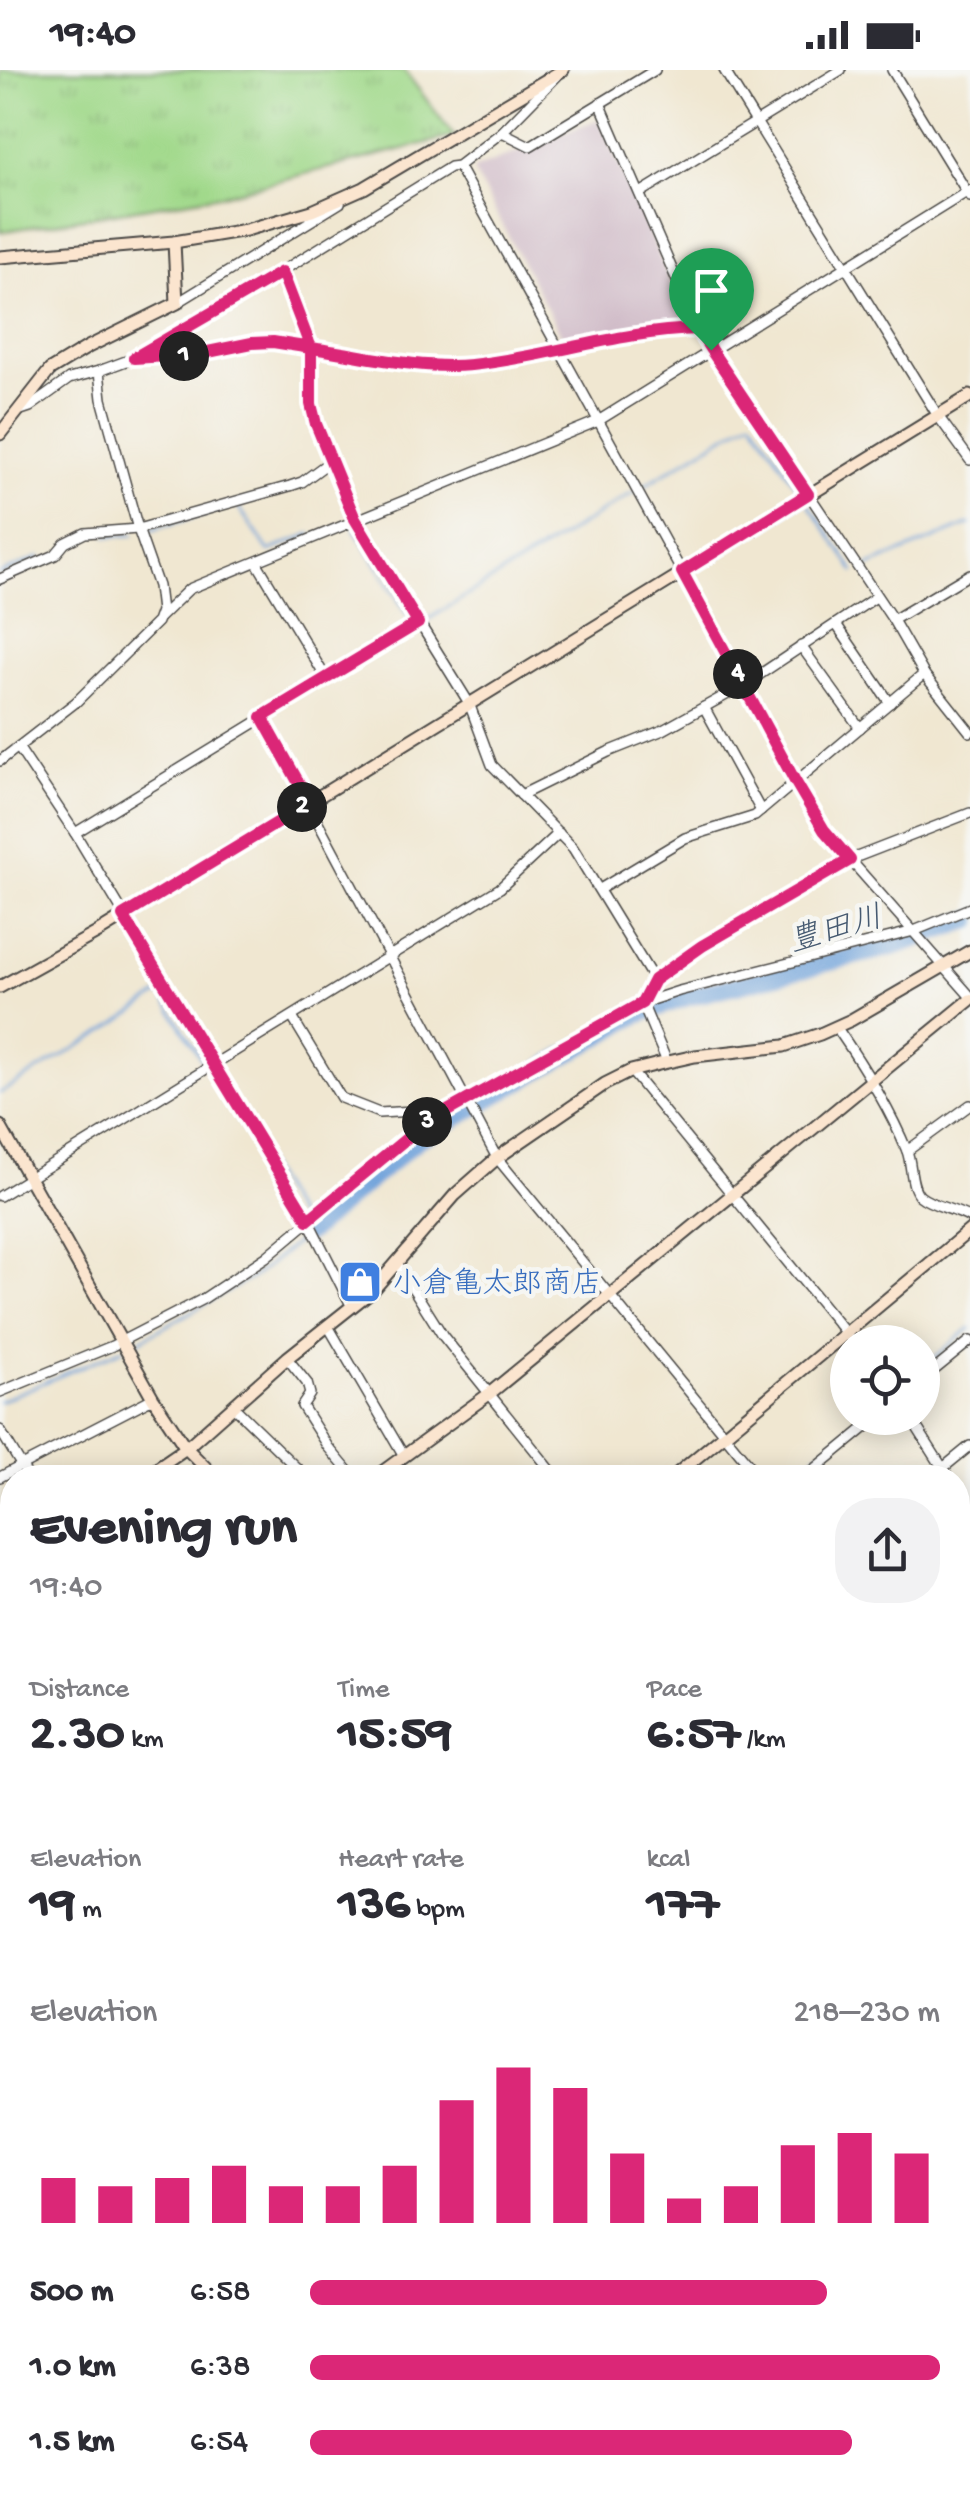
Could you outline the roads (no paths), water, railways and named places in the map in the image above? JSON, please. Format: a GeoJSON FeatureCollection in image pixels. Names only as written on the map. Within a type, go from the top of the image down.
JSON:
{"type":"FeatureCollection","features":[{"type":"Feature","properties":{"kind":"street"},"geometry":{"type":"LineString","coordinates":[[18,411],[69,380],[134,358],[450,167],[458,166],[502,132],[562,70]]}},
{"type":"Feature","properties":{"kind":"street"},"geometry":{"type":"LineString","coordinates":[[0,434],[50,370],[67,358],[176,304],[562,70]]}},
{"type":"Feature","properties":{"kind":"street"},"geometry":{"type":"LineString","coordinates":[[502,132],[530,146],[655,70]]}},
{"type":"Feature","properties":{"kind":"street"},"geometry":{"type":"LineString","coordinates":[[724,70],[938,416],[970,460]]}},
{"type":"Feature","properties":{"kind":"street"},"geometry":{"type":"LineString","coordinates":[[640,193],[840,70]]}},
{"type":"Feature","properties":{"kind":"street"},"geometry":{"type":"LineString","coordinates":[[0,762],[76,702],[189,589],[598,422],[969,193],[892,70]]}},
{"type":"Feature","properties":{"kind":"street"},"geometry":{"type":"LineString","coordinates":[[600,103],[698,329],[924,674],[970,732]]}},
{"type":"Feature","properties":{"kind":"street"},"geometry":{"type":"LineString","coordinates":[[392,1465],[489,1394],[970,998],[824,830],[458,166]]}},
{"type":"Feature","properties":{"kind":"street"},"geometry":{"type":"LineString","coordinates":[[0,257],[174,242],[246,230],[312,211],[364,188]]}},
{"type":"Feature","properties":{"kind":"street"},"geometry":{"type":"LineString","coordinates":[[174,242],[176,304]]}},
{"type":"Feature","properties":{"kind":"street"},"geometry":{"type":"LineString","coordinates":[[282,272],[311,348],[311,404],[316,424],[355,519],[468,703],[492,764],[573,848],[654,980]]}},
{"type":"Feature","properties":{"kind":"street"},"geometry":{"type":"LineString","coordinates":[[134,358],[198,354],[273,342],[466,365],[651,330],[698,329]]}},
{"type":"Feature","properties":{"kind":"street"},"geometry":{"type":"LineString","coordinates":[[99,371],[102,399],[158,586],[161,611],[156,622]]}},
{"type":"Feature","properties":{"kind":"street"},"geometry":{"type":"LineString","coordinates":[[0,987],[310,803],[970,396]]}},
{"type":"Feature","properties":{"kind":"street"},"geometry":{"type":"LineString","coordinates":[[0,579],[55,555],[64,543],[85,532],[138,529],[290,486],[332,460]]}},
{"type":"Feature","properties":{"kind":"street"},"geometry":{"type":"LineString","coordinates":[[257,562],[326,678]]}},
{"type":"Feature","properties":{"kind":"street"},"geometry":{"type":"LineString","coordinates":[[892,620],[970,574]]}},
{"type":"Feature","properties":{"kind":"street"},"geometry":{"type":"LineString","coordinates":[[520,795],[663,730],[744,685],[876,597]]}},
{"type":"Feature","properties":{"kind":"street"},"geometry":{"type":"LineString","coordinates":[[75,833],[418,623]]}},
{"type":"Feature","properties":{"kind":"street"},"geometry":{"type":"LineString","coordinates":[[836,624],[890,702]]}},
{"type":"Feature","properties":{"kind":"street"},"geometry":{"type":"LineString","coordinates":[[801,646],[860,728]]}},
{"type":"Feature","properties":{"kind":"street"},"geometry":{"type":"LineString","coordinates":[[600,889],[685,838],[755,816],[924,674]]}},
{"type":"Feature","properties":{"kind":"street"},"geometry":{"type":"LineString","coordinates":[[704,707],[762,811]]}},
{"type":"Feature","properties":{"kind":"street"},"geometry":{"type":"LineString","coordinates":[[262,717],[497,1158],[749,1465]]}},
{"type":"Feature","properties":{"kind":"street"},"geometry":{"type":"LineString","coordinates":[[18,748],[75,833],[318,1236],[352,1307]]}},
{"type":"Feature","properties":{"kind":"street"},"geometry":{"type":"LineString","coordinates":[[667,1062],[642,1003],[654,980],[702,946],[850,860],[970,813]]}},
{"type":"Feature","properties":{"kind":"street"},"geometry":{"type":"LineString","coordinates":[[0,1196],[500,888],[558,834]]}},
{"type":"Feature","properties":{"kind":"street"},"geometry":{"type":"LineString","coordinates":[[0,1392],[124,1346],[230,1283],[424,1124],[642,1003],[914,932],[970,908]]}},
{"type":"Feature","properties":{"kind":"street"},"geometry":{"type":"LineString","coordinates":[[161,1465],[352,1307],[398,1263],[454,1195],[497,1158],[586,1096],[631,1071],[667,1062],[784,1046],[837,1028],[970,951]]}},
{"type":"Feature","properties":{"kind":"street"},"geometry":{"type":"LineString","coordinates":[[292,1017],[341,1098],[379,1113],[414,1110],[424,1124]]}},
{"type":"Feature","properties":{"kind":"street"},"geometry":{"type":"LineString","coordinates":[[837,1028],[872,1080],[906,1152],[915,1190],[922,1198],[970,1218]]}},
{"type":"Feature","properties":{"kind":"street"},"geometry":{"type":"LineString","coordinates":[[631,1071],[839,1325]]}},
{"type":"Feature","properties":{"kind":"street"},"geometry":{"type":"LineString","coordinates":[[906,1152],[970,1105]]}},
{"type":"Feature","properties":{"kind":"street"},"geometry":{"type":"LineString","coordinates":[[0,1126],[153,1398],[186,1448],[203,1465]]}},
{"type":"Feature","properties":{"kind":"street"},"geometry":{"type":"LineString","coordinates":[[864,1325],[970,1230]]}},
{"type":"Feature","properties":{"kind":"street"},"geometry":{"type":"LineString","coordinates":[[398,1263],[443,1336],[546,1465]]}},
{"type":"Feature","properties":{"kind":"street"},"geometry":{"type":"LineString","coordinates":[[328,1326],[404,1456]]}},
{"type":"Feature","properties":{"kind":"street"},"geometry":{"type":"LineString","coordinates":[[940,1365],[970,1341]]}},
{"type":"Feature","properties":{"kind":"street"},"geometry":{"type":"LineString","coordinates":[[687,1465],[830,1353]]}},
{"type":"Feature","properties":{"kind":"street"},"geometry":{"type":"LineString","coordinates":[[287,1358],[307,1383],[310,1394],[302,1406],[343,1465]]}},
{"type":"Feature","properties":{"kind":"street"},"geometry":{"type":"LineString","coordinates":[[0,1430],[22,1465],[153,1398]]}},
{"type":"Feature","properties":{"kind":"street"},"geometry":{"type":"LineString","coordinates":[[234,1407],[294,1465]]}},
{"type":"Feature","properties":{"kind":"street"},"geometry":{"type":"LineString","coordinates":[[820,1465],[857,1435]]}},
{"type":"Feature","properties":{"kind":"street"},"geometry":{"type":"LineString","coordinates":[[921,1435],[941,1465]]}},
{"type":"Feature","properties":{"kind":"street"},"geometry":{"type":"LineString","coordinates":[[953,1465],[970,1446]]}},
{"type":"Feature","properties":{"kind":"waterway"},"geometry":{"type":"LineString","coordinates":[[424,622],[752,419],[799,490]]}},
{"type":"Feature","properties":{"kind":"waterway"},"geometry":{"type":"LineString","coordinates":[[808,503],[855,572]]}},
{"type":"Feature","properties":{"kind":"waterway"},"geometry":{"type":"LineString","coordinates":[[237,505],[269,551],[311,534]]}},
{"type":"Feature","properties":{"kind":"waterway"},"geometry":{"type":"LineString","coordinates":[[146,531],[206,514]]}},
{"type":"Feature","properties":{"kind":"waterway"},"geometry":{"type":"LineString","coordinates":[[864,568],[970,524]]}},
{"type":"Feature","properties":{"kind":"waterway"},"geometry":{"type":"LineString","coordinates":[[354,528],[411,620]]}},
{"type":"Feature","properties":{"kind":"waterway"},"geometry":{"type":"LineString","coordinates":[[107,536],[134,535]]}},
{"type":"Feature","properties":{"kind":"waterway"},"geometry":{"type":"LineString","coordinates":[[0,574],[40,557]]}},
{"type":"Feature","properties":{"kind":"waterway","name":"豊田川"},"geometry":{"type":"LineString","coordinates":[[308,1233],[417,1140],[637,1015],[687,997],[896,946],[970,920]]}},
{"type":"Feature","properties":{"kind":"waterway"},"geometry":{"type":"LineString","coordinates":[[0,1093],[161,993],[203,1062]]}},
{"type":"Feature","properties":{"kind":"waterway"},"geometry":{"type":"LineString","coordinates":[[212,1076],[298,1218]]}},
{"type":"Feature","properties":{"kind":"waterway"},"geometry":{"type":"LineString","coordinates":[[130,1346],[255,1276],[308,1233],[305,1229]]}},
{"type":"Feature","properties":{"kind":"waterway"},"geometry":{"type":"LineString","coordinates":[[940,1353],[970,1328]]}},
{"type":"Feature","properties":{"kind":"waterway"},"geometry":{"type":"LineString","coordinates":[[0,1401],[123,1349]]}},
{"type":"Feature","properties":{"kind":"waterway"},"geometry":{"type":"LineString","coordinates":[[805,1465],[841,1435]]}},
{"type":"Feature","properties":{"kind":"place","name":"小倉亀太郎商店"},"geometry":{"type":"Point","coordinates":[360,1282]}}]}
